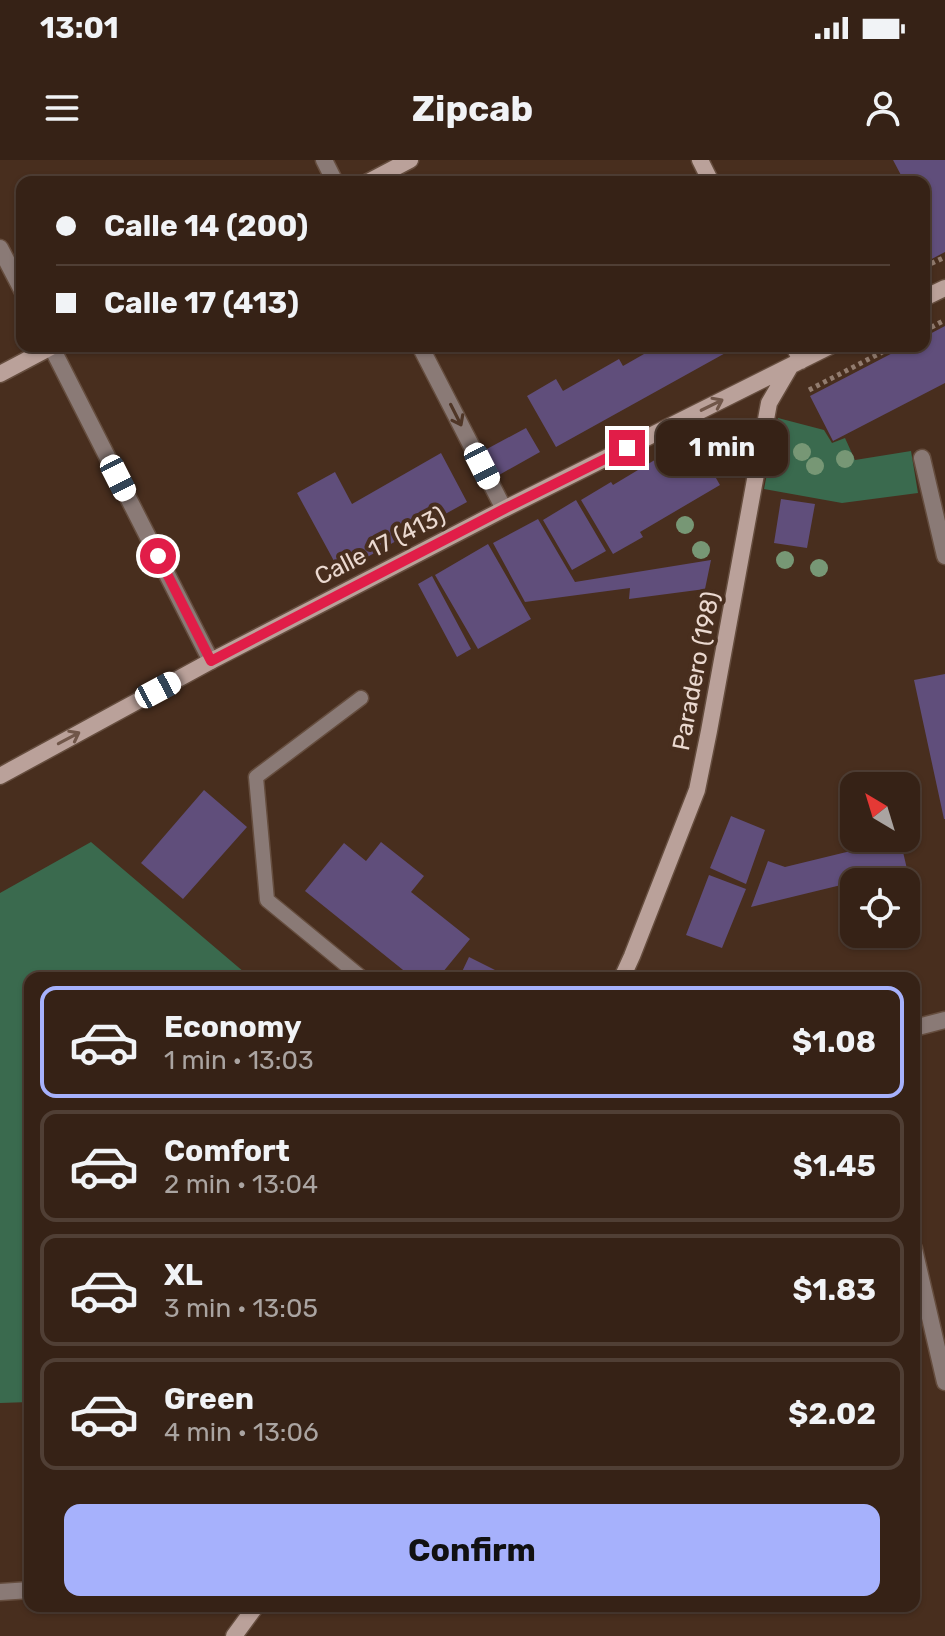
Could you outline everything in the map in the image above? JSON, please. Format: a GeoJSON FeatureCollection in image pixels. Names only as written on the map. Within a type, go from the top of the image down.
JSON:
{"type":"FeatureCollection","features":[{"type":"Feature","properties":{"kind":"street"},"geometry":{"type":"LineString","coordinates":[[379,176],[410,160]]}},
{"type":"Feature","properties":{"kind":"street"},"geometry":{"type":"LineString","coordinates":[[0,248],[16,279]]}},
{"type":"Feature","properties":{"kind":"street"},"geometry":{"type":"LineString","coordinates":[[0,374],[41,352]]}},
{"type":"Feature","properties":{"kind":"street"},"geometry":{"type":"LineString","coordinates":[[55,352],[211,661]]}},
{"type":"Feature","properties":{"kind":"street"},"geometry":{"type":"LineString","coordinates":[[423,352],[504,509]]}},
{"type":"Feature","properties":{"kind":"street","name":"Calle 17 (413)"},"geometry":{"type":"LineString","coordinates":[[0,776],[211,661],[795,358]]}},
{"type":"Feature","properties":{"kind":"street","name":"Paradero (198)"},"geometry":{"type":"LineString","coordinates":[[625,972],[697,790],[769,403],[795,358]]}},
{"type":"Feature","properties":{"kind":"street"},"geometry":{"type":"LineString","coordinates":[[922,458],[945,556]]}},
{"type":"Feature","properties":{"kind":"street"},"geometry":{"type":"LineString","coordinates":[[920,1026],[945,1020]]}},
{"type":"Feature","properties":{"kind":"street"},"geometry":{"type":"LineString","coordinates":[[920,1275],[945,1382]]}},
{"type":"Feature","properties":{"kind":"street"},"geometry":{"type":"LineString","coordinates":[[0,1592],[24,1590]]}},
{"type":"Feature","properties":{"kind":"street"},"geometry":{"type":"LineString","coordinates":[[234,1636],[252,1612]]}},
{"type":"Feature","properties":{"kind":"lane"},"geometry":{"type":"LineString","coordinates":[[355,972],[267,900],[256,777],[361,698]]}},
{"type":"Feature","properties":{"kind":"path"},"geometry":{"type":"LineString","coordinates":[[809,390],[882,352]]}},
{"type":"Feature","properties":{"kind":"green space"},"geometry":{"type":"Polygon","coordinates":[[[778,418],[824,430],[832,443],[845,438],[855,460],[911,451],[918,493],[842,503],[764,489],[778,418]]]}},
{"type":"Feature","properties":{"kind":"green space"},"geometry":{"type":"Polygon","coordinates":[[[91,842],[244,972],[24,972],[24,1402],[0,1403],[0,893],[91,842]]]}},
{"type":"Feature","properties":{"kind":"building"},"geometry":{"type":"Polygon","coordinates":[[[893,160],[945,160],[945,252],[930,260],[930,176],[901,176],[893,160]]]}},
{"type":"Feature","properties":{"kind":"building"},"geometry":{"type":"Polygon","coordinates":[[[945,326],[945,383],[833,441],[810,396],[894,352],[930,352],[930,334],[945,326]]]}},
{"type":"Feature","properties":{"kind":"building"},"geometry":{"type":"Polygon","coordinates":[[[648,352],[727,352],[556,447],[527,396],[556,379],[563,391],[619,359],[623,366],[648,352]]]}},
{"type":"Feature","properties":{"kind":"building"},"geometry":{"type":"Polygon","coordinates":[[[526,428],[540,452],[499,475],[485,450],[526,428]]]}},
{"type":"Feature","properties":{"kind":"building"},"geometry":{"type":"Polygon","coordinates":[[[695,442],[720,485],[640,532],[643,537],[613,554],[581,500],[663,455],[666,459],[695,442]]]}},
{"type":"Feature","properties":{"kind":"building"},"geometry":{"type":"Polygon","coordinates":[[[441,453],[467,502],[340,572],[297,493],[335,472],[352,504],[441,453]]]}},
{"type":"Feature","properties":{"kind":"building"},"geometry":{"type":"Polygon","coordinates":[[[781,499],[815,504],[807,548],[774,543],[781,499]]]}},
{"type":"Feature","properties":{"kind":"building"},"geometry":{"type":"Polygon","coordinates":[[[576,500],[606,551],[572,570],[543,520],[576,500]]]}},
{"type":"Feature","properties":{"kind":"building"},"geometry":{"type":"Polygon","coordinates":[[[538,519],[575,582],[711,560],[705,589],[629,599],[630,588],[525,602],[493,543],[538,519]]]}},
{"type":"Feature","properties":{"kind":"building"},"geometry":{"type":"Polygon","coordinates":[[[488,544],[531,619],[478,649],[435,575],[488,544]]]}},
{"type":"Feature","properties":{"kind":"building"},"geometry":{"type":"Polygon","coordinates":[[[432,576],[471,649],[457,657],[418,584],[432,576]]]}},
{"type":"Feature","properties":{"kind":"building"},"geometry":{"type":"Polygon","coordinates":[[[945,674],[945,819],[944,819],[914,680],[945,674]]]}},
{"type":"Feature","properties":{"kind":"building"},"geometry":{"type":"Polygon","coordinates":[[[204,790],[247,827],[183,899],[141,863],[204,790]]]}},
{"type":"Feature","properties":{"kind":"building"},"geometry":{"type":"Polygon","coordinates":[[[731,816],[765,830],[746,884],[710,868],[731,816]]]}},
{"type":"Feature","properties":{"kind":"building"},"geometry":{"type":"Polygon","coordinates":[[[381,842],[424,876],[411,892],[470,939],[443,972],[406,972],[305,891],[344,843],[366,861],[381,842]]]}},
{"type":"Feature","properties":{"kind":"building"},"geometry":{"type":"Polygon","coordinates":[[[847,852],[903,852],[907,868],[840,868],[840,885],[751,907],[768,861],[785,867],[847,852]]]}},
{"type":"Feature","properties":{"kind":"building"},"geometry":{"type":"Polygon","coordinates":[[[709,875],[746,889],[722,948],[686,935],[709,875]]]}},
{"type":"Feature","properties":{"kind":"building"},"geometry":{"type":"Polygon","coordinates":[[[469,957],[499,972],[462,972],[469,957]]]}},
{"type":"Feature","properties":{"kind":"route"},"geometry":{"type":"LineString","coordinates":[[158,556],[211,661],[627,448]]}}]}
